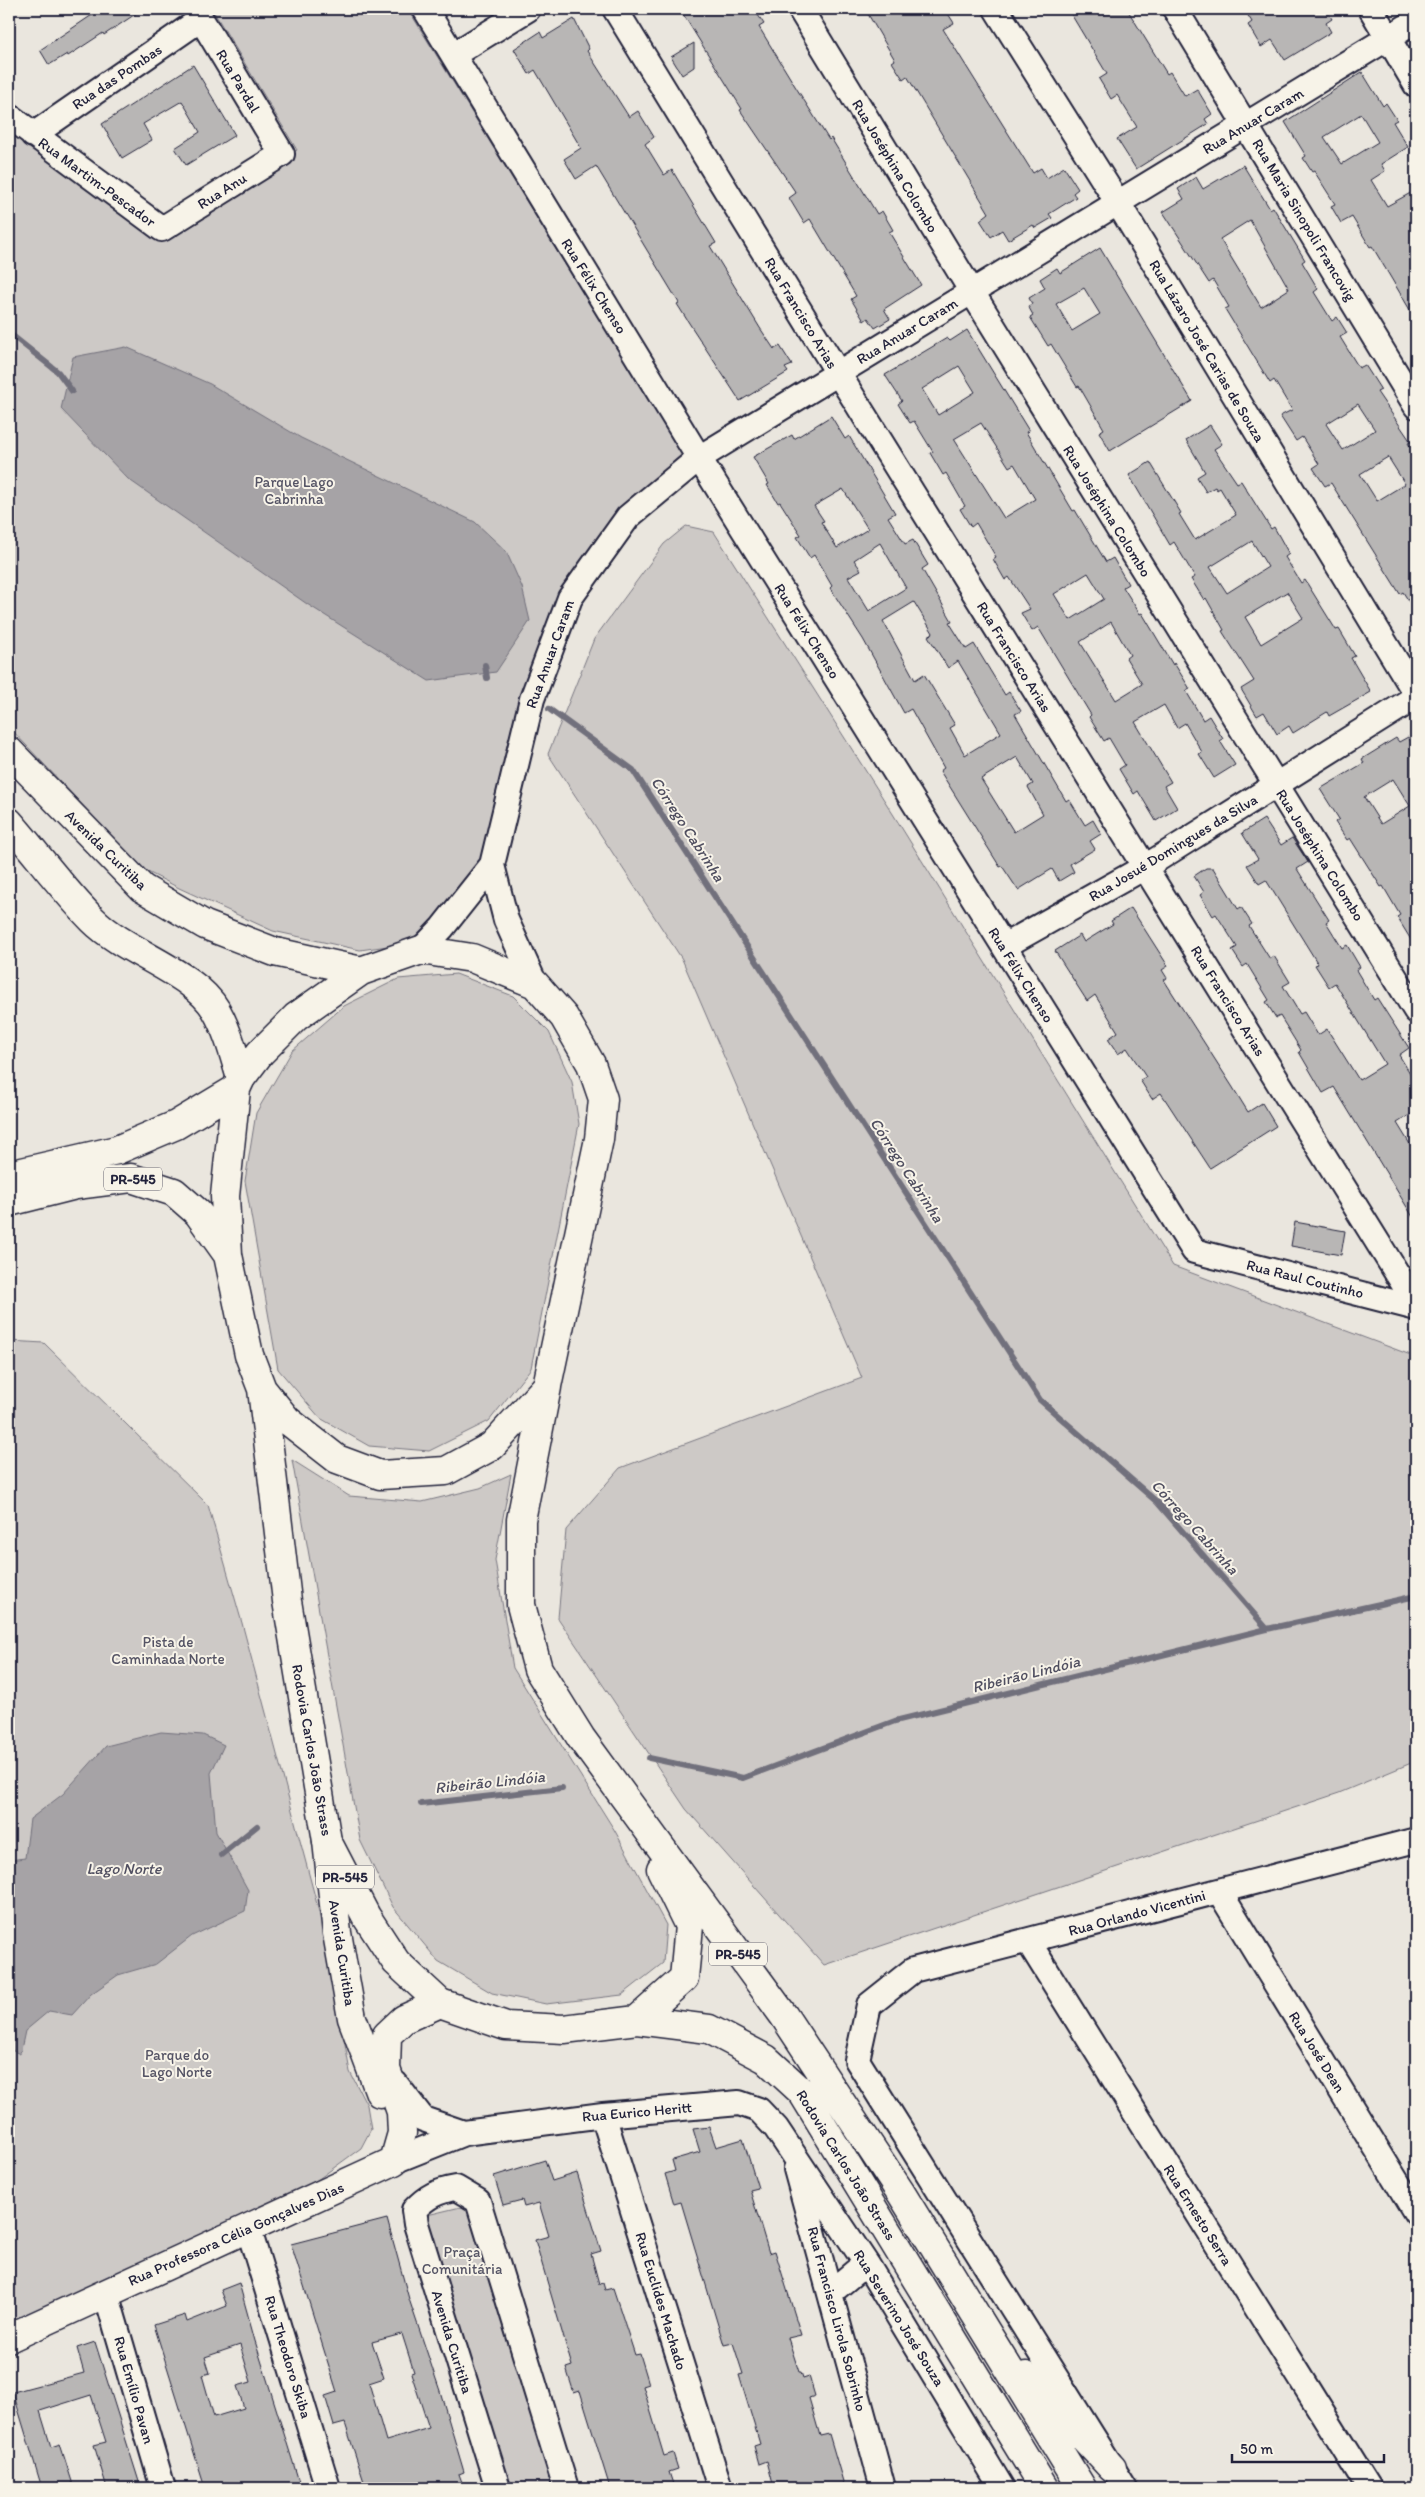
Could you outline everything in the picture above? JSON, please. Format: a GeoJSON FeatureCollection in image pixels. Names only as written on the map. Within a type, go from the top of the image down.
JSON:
{"type":"FeatureCollection","features":[{"type":"Feature","properties":{"kind":"main road","name":"Avenida Curitiba"},"geometry":{"type":"LineString","coordinates":[[9,751],[142,888],[205,926],[275,952],[361,971]]}},
{"type":"Feature","properties":{"kind":"main road"},"geometry":{"type":"LineString","coordinates":[[9,822],[94,921],[131,948],[192,984],[215,1008],[229,1040],[238,1084],[225,1196],[228,1255],[248,1355],[262,1389],[287,1420],[337,1459],[380,1474],[414,1474],[446,1471],[492,1446],[547,1386]]}},
{"type":"Feature","properties":{"kind":"main road"},"geometry":{"type":"LineString","coordinates":[[238,1084],[260,1053],[296,1017],[361,971],[421,950],[472,958],[535,984]]}},
{"type":"Feature","properties":{"kind":"main road","name":"Rodovia Carlos João Strass"},"geometry":{"type":"LineString","coordinates":[[535,984],[564,1017],[591,1064],[602,1099],[599,1139],[521,1520],[521,1605],[538,1669],[581,1738],[784,2016],[901,2194],[1082,2488]]}},
{"type":"Feature","properties":{"kind":"main road","name":"PR-545"},"geometry":{"type":"LineString","coordinates":[[9,1175],[117,1150],[176,1126],[238,1084]]}},
{"type":"Feature","properties":{"kind":"main road","name":"PR-545"},"geometry":{"type":"LineString","coordinates":[[9,1202],[76,1185],[131,1178],[174,1192],[198,1213],[228,1255]]}},
{"type":"Feature","properties":{"kind":"main road","name":"Rodovia Carlos João Strass"},"geometry":{"type":"LineString","coordinates":[[262,1389],[287,1601],[326,1841],[366,1916],[396,1962],[440,2003],[506,2026],[564,2030],[637,2020],[709,2029],[766,2059],[802,2092],[1044,2488]]}},
{"type":"Feature","properties":{"kind":"main road"},"geometry":{"type":"LineString","coordinates":[[632,1808],[689,1926],[684,1978],[637,2020]]}},
{"type":"Feature","properties":{"kind":"main road","name":"Avenida Curitiba"},"geometry":{"type":"LineString","coordinates":[[326,1841],[337,1934],[352,2018],[386,2109],[383,2138],[366,2175]]}},
{"type":"Feature","properties":{"kind":"main road"},"geometry":{"type":"LineString","coordinates":[[394,2161],[402,2133],[401,2112],[386,2069],[387,2036],[404,2018],[440,2003]]}},
{"type":"Feature","properties":{"kind":"main road","name":"Rua Professora Célia Gonçalves Dias"},"geometry":{"type":"LineString","coordinates":[[9,2338],[394,2161]]}},
{"type":"Feature","properties":{"kind":"main road"},"geometry":{"type":"LineString","coordinates":[[964,2296],[1029,2379],[1118,2478]]}},
{"type":"Feature","properties":{"kind":"street","name":"Rua Félix Chenso"},"geometry":{"type":"LineString","coordinates":[[425,9],[699,458],[1194,1251]]}},
{"type":"Feature","properties":{"kind":"street"},"geometry":{"type":"LineString","coordinates":[[453,56],[528,9]]}},
{"type":"Feature","properties":{"kind":"street","name":"Rua Francisco Arias"},"geometry":{"type":"LineString","coordinates":[[614,9],[1416,1306]]}},
{"type":"Feature","properties":{"kind":"street","name":"Rua Joséphina Colombo"},"geometry":{"type":"LineString","coordinates":[[800,9],[972,292],[1416,1011]]}},
{"type":"Feature","properties":{"kind":"street","name":"Rua Lázaro José Carias de Souza"},"geometry":{"type":"LineString","coordinates":[[996,9],[1118,203],[1416,696]]}},
{"type":"Feature","properties":{"kind":"street","name":"Rua Maria Sinopoli Francovig"},"geometry":{"type":"LineString","coordinates":[[1175,9],[1247,124],[1416,406]]}},
{"type":"Feature","properties":{"kind":"street"},"geometry":{"type":"LineString","coordinates":[[1371,9],[1416,85]]}},
{"type":"Feature","properties":{"kind":"street","name":"Rua das Pombas"},"geometry":{"type":"LineString","coordinates":[[33,135],[198,14]]}},
{"type":"Feature","properties":{"kind":"street","name":"Rua Pardal"},"geometry":{"type":"LineString","coordinates":[[198,14],[282,154]]}},
{"type":"Feature","properties":{"kind":"street","name":"Rua Anuar Caram"},"geometry":{"type":"LineString","coordinates":[[492,865],[532,699],[570,598],[628,517],[699,458],[1416,21]]}},
{"type":"Feature","properties":{"kind":"street","name":"Rua Martim-Pescador"},"geometry":{"type":"LineString","coordinates":[[9,116],[162,229]]}},
{"type":"Feature","properties":{"kind":"street","name":"Rua Anu"},"geometry":{"type":"LineString","coordinates":[[162,229],[282,154]]}},
{"type":"Feature","properties":{"kind":"street","name":"Rua Josué Domingues da Silva"},"geometry":{"type":"LineString","coordinates":[[1004,946],[1145,867],[1277,786],[1416,696]]}},
{"type":"Feature","properties":{"kind":"street"},"geometry":{"type":"LineString","coordinates":[[421,950],[453,915],[492,865]]}},
{"type":"Feature","properties":{"kind":"street"},"geometry":{"type":"LineString","coordinates":[[492,865],[506,920],[535,984]]}},
{"type":"Feature","properties":{"kind":"street","name":"Rua Raul Coutinho"},"geometry":{"type":"LineString","coordinates":[[1194,1251],[1416,1306]]}},
{"type":"Feature","properties":{"kind":"street","name":"Rua Orlando Vicentini"},"geometry":{"type":"LineString","coordinates":[[1118,2478],[857,2060],[869,2005],[913,1970],[1415,1842]]}},
{"type":"Feature","properties":{"kind":"street","name":"Rua José Dean"},"geometry":{"type":"LineString","coordinates":[[1219,1891],[1416,2213]]}},
{"type":"Feature","properties":{"kind":"street","name":"Rua Ernesto Serra"},"geometry":{"type":"LineString","coordinates":[[1028,1941],[1369,2488]]}},
{"type":"Feature","properties":{"kind":"street"},"geometry":{"type":"LineString","coordinates":[[386,2069],[422,2118],[464,2133]]}},
{"type":"Feature","properties":{"kind":"street","name":"Rua Eurico Heritt"},"geometry":{"type":"LineString","coordinates":[[464,2133],[603,2115],[739,2103],[759,2110],[776,2128],[791,2150]]}},
{"type":"Feature","properties":{"kind":"street","name":"Rua Euclides Machado"},"geometry":{"type":"LineString","coordinates":[[603,2115],[720,2488]]}},
{"type":"Feature","properties":{"kind":"street","name":"Rua Professora Célia Gonçalves Dias"},"geometry":{"type":"LineString","coordinates":[[394,2161],[464,2133]]}},
{"type":"Feature","properties":{"kind":"street","name":"Rua Severino José Souza"},"geometry":{"type":"LineString","coordinates":[[791,2150],[868,2266],[1002,2488]]}},
{"type":"Feature","properties":{"kind":"street","name":"Rua Francisco Lirola Sobrinho"},"geometry":{"type":"LineString","coordinates":[[791,2150],[883,2488]]}},
{"type":"Feature","properties":{"kind":"street","name":"Avenida Curitiba"},"geometry":{"type":"LineString","coordinates":[[498,2488],[416,2224],[414,2210],[424,2199],[439,2191],[456,2188],[478,2201],[566,2488]]}},
{"type":"Feature","properties":{"kind":"street","name":"Rua Theodoro Skiba"},"geometry":{"type":"LineString","coordinates":[[248,2227],[328,2488]]}},
{"type":"Feature","properties":{"kind":"street"},"geometry":{"type":"LineString","coordinates":[[830,2293],[855,2272],[868,2266]]}},
{"type":"Feature","properties":{"kind":"street","name":"Rua Emílio Pavan"},"geometry":{"type":"LineString","coordinates":[[106,2293],[163,2488]]}},
{"type":"Feature","properties":{"kind":"green space","name":"Parque Lago Cabrinha"},"geometry":{"type":"Polygon","coordinates":[[[212,9],[408,9],[682,454],[620,511],[562,591],[486,857],[415,942],[360,950],[273,931],[144,870],[9,727],[9,125],[169,235],[297,150],[212,9]]]}},
{"type":"Feature","properties":{"kind":"green space"},"geometry":{"type":"Polygon","coordinates":[[[686,526],[714,532],[893,814],[1173,1266],[1416,1357],[1416,1761],[1339,1793],[824,1965],[686,1809],[558,1618],[566,1530],[620,1468],[862,1378],[682,959],[548,754],[594,639],[664,544],[686,526]]]}},
{"type":"Feature","properties":{"kind":"green space"},"geometry":{"type":"Polygon","coordinates":[[[456,974],[513,996],[549,1032],[572,1082],[579,1124],[531,1368],[489,1421],[429,1451],[369,1446],[320,1418],[278,1369],[245,1181],[256,1113],[292,1051],[344,1006],[398,979],[456,974]]]}},
{"type":"Feature","properties":{"kind":"green space","name":"Parque do Lago Norte"},"geometry":{"type":"Polygon","coordinates":[[[9,1341],[44,1343],[208,1505],[242,1623],[326,1938],[350,2072],[367,2105],[371,2129],[361,2148],[298,2194],[9,2326],[9,1341]]]}},
{"type":"Feature","properties":{"kind":"green space"},"geometry":{"type":"Polygon","coordinates":[[[292,1460],[349,1496],[422,1502],[480,1488],[511,1474],[495,1560],[513,1668],[615,1831],[666,1925],[663,1963],[622,1995],[546,2004],[492,1993],[438,1961],[393,1907],[360,1840],[292,1460]]]}},
{"type":"Feature","properties":{"kind":"green space","name":"Praça Comunitária"},"geometry":{"type":"Polygon","coordinates":[[[469,2205],[557,2488],[508,2488],[423,2216],[469,2205]]]}},
{"type":"Feature","properties":{"kind":"water"},"geometry":{"type":"Polygon","coordinates":[[[126,347],[210,384],[301,438],[475,522],[506,551],[522,587],[530,621],[496,672],[429,681],[307,604],[128,479],[61,409],[73,357],[126,347]]]}},
{"type":"Feature","properties":{"kind":"water","name":"Lago Norte"},"geometry":{"type":"Polygon","coordinates":[[[161,1732],[203,1735],[224,1745],[211,1773],[216,1832],[248,1890],[245,1911],[192,1936],[156,1964],[118,1975],[91,1994],[72,2015],[49,2011],[25,2031],[20,2054],[9,2049],[9,1860],[25,1858],[30,1819],[63,1794],[106,1746],[161,1732]]]}},
{"type":"Feature","properties":{"kind":"building"},"geometry":{"type":"Polygon","coordinates":[[[101,9],[143,9],[104,35],[103,33],[68,56],[67,54],[49,65],[40,50],[101,9]]]}},
{"type":"Feature","properties":{"kind":"building"},"geometry":{"type":"Polygon","coordinates":[[[691,9],[754,9],[764,24],[759,27],[829,140],[831,138],[877,214],[882,211],[893,230],[889,232],[921,285],[884,309],[890,319],[875,328],[868,318],[864,321],[851,299],[856,296],[810,219],[804,223],[789,198],[796,193],[740,110],[742,109],[683,14],[691,9]]]}},
{"type":"Feature","properties":{"kind":"building"},"geometry":{"type":"Polygon","coordinates":[[[865,9],[945,9],[954,23],[943,29],[1033,173],[1041,168],[1047,178],[1064,167],[1078,189],[1073,193],[1076,197],[1049,214],[1052,218],[1035,228],[1033,225],[1008,240],[1002,230],[991,237],[980,220],[989,213],[907,76],[903,79],[892,62],[895,60],[865,9]]]}},
{"type":"Feature","properties":{"kind":"building"},"geometry":{"type":"Polygon","coordinates":[[[1068,9],[1127,9],[1167,74],[1170,72],[1185,96],[1197,89],[1212,114],[1205,119],[1208,124],[1136,169],[1117,139],[1137,127],[1117,95],[1111,99],[1099,79],[1107,74],[1068,9]]]}},
{"type":"Feature","properties":{"kind":"building"},"geometry":{"type":"Polygon","coordinates":[[[1244,9],[1326,9],[1332,19],[1326,23],[1331,32],[1285,60],[1272,40],[1261,47],[1248,25],[1252,22],[1244,9]]]}},
{"type":"Feature","properties":{"kind":"building"},"geometry":{"type":"Polygon","coordinates":[[[574,19],[589,49],[587,51],[629,117],[638,111],[654,137],[645,144],[664,175],[672,170],[716,243],[710,246],[760,328],[774,349],[780,346],[792,365],[785,368],[788,372],[740,401],[677,304],[679,303],[596,166],[576,179],[564,159],[581,148],[535,70],[529,74],[514,49],[540,32],[543,38],[574,19]]]}},
{"type":"Feature","properties":{"kind":"building"},"geometry":{"type":"Polygon","coordinates":[[[694,43],[694,67],[682,75],[671,57],[694,43]]]}},
{"type":"Feature","properties":{"kind":"building"},"geometry":{"type":"Polygon","coordinates":[[[193,65],[235,135],[186,165],[175,148],[200,132],[182,101],[143,124],[152,140],[122,158],[102,124],[193,65]]]}},
{"type":"Feature","properties":{"kind":"building"},"geometry":{"type":"Polygon","coordinates":[[[1362,72],[1383,106],[1386,103],[1397,120],[1393,122],[1408,147],[1381,164],[1385,171],[1371,180],[1387,206],[1416,190],[1416,320],[1372,246],[1370,247],[1352,217],[1341,223],[1331,206],[1335,204],[1314,171],[1312,172],[1303,158],[1306,156],[1285,122],[1362,72]],[[1361,114],[1324,137],[1342,164],[1378,142],[1361,114]]]}},
{"type":"Feature","properties":{"kind":"building"},"geometry":{"type":"Polygon","coordinates":[[[1243,165],[1270,209],[1273,207],[1305,260],[1302,262],[1318,289],[1314,292],[1332,321],[1337,317],[1347,333],[1340,337],[1359,368],[1365,365],[1381,390],[1377,392],[1411,442],[1408,443],[1416,456],[1416,613],[1403,592],[1400,594],[1331,483],[1325,486],[1313,468],[1319,464],[1302,437],[1296,441],[1280,416],[1292,410],[1274,380],[1270,383],[1225,309],[1229,307],[1213,280],[1209,283],[1163,212],[1184,199],[1178,189],[1196,177],[1203,189],[1243,165]],[[1250,220],[1220,239],[1261,307],[1289,289],[1250,220]],[[1358,404],[1326,424],[1343,450],[1375,430],[1358,404]],[[1388,457],[1360,474],[1377,501],[1405,484],[1388,457]]]}},
{"type":"Feature","properties":{"kind":"building"},"geometry":{"type":"Polygon","coordinates":[[[1100,248],[1192,401],[1110,451],[1099,432],[1104,429],[1079,386],[1077,387],[1051,344],[1048,346],[1030,317],[1033,315],[1028,306],[1032,304],[1029,298],[1045,288],[1040,279],[1057,268],[1060,273],[1100,248]],[[1084,288],[1056,304],[1072,331],[1100,314],[1084,288]]]}},
{"type":"Feature","properties":{"kind":"building"},"geometry":{"type":"Polygon","coordinates":[[[967,330],[1029,431],[1026,432],[1073,511],[1075,510],[1106,562],[1113,558],[1128,584],[1123,587],[1140,614],[1142,613],[1173,665],[1174,663],[1190,689],[1186,691],[1203,720],[1209,716],[1223,739],[1220,741],[1235,765],[1214,778],[1199,754],[1202,752],[1185,723],[1177,728],[1164,705],[1135,722],[1171,782],[1164,786],[1177,808],[1156,821],[1138,791],[1134,794],[1119,769],[1125,765],[1109,738],[1104,741],[1089,717],[1091,715],[1038,627],[1032,631],[1021,613],[1030,609],[1009,577],[1005,580],[993,559],[996,557],[976,523],[971,527],[960,509],[965,506],[946,473],[943,475],[930,453],[933,452],[914,421],[910,423],[898,404],[902,401],[885,375],[947,338],[950,341],[967,330]],[[959,366],[922,389],[938,415],[975,392],[959,366]],[[981,423],[954,439],[1004,518],[1035,499],[1014,464],[1009,467],[981,423]],[[1088,573],[1054,594],[1070,620],[1104,599],[1088,573]],[[1111,622],[1080,642],[1116,700],[1142,684],[1126,658],[1130,655],[1111,622]]]}},
{"type":"Feature","properties":{"kind":"building"},"geometry":{"type":"Polygon","coordinates":[[[831,416],[845,439],[849,436],[895,513],[888,517],[905,544],[913,540],[928,565],[922,569],[952,621],[949,622],[966,649],[974,644],[1005,695],[1009,692],[1021,711],[1015,714],[1066,801],[1069,799],[1085,825],[1093,820],[1101,834],[1090,841],[1095,849],[1070,864],[1074,872],[1059,881],[1052,869],[1018,890],[1002,866],[1000,867],[940,771],[944,768],[911,709],[904,713],[863,639],[830,588],[832,586],[814,555],[810,558],[797,537],[801,535],[780,502],[778,503],[753,457],[792,435],[794,439],[831,416]],[[843,489],[814,506],[824,521],[821,522],[837,548],[868,529],[843,489]],[[880,543],[854,560],[861,570],[848,577],[869,611],[906,588],[880,543]],[[914,602],[883,621],[915,680],[924,674],[955,725],[950,728],[965,755],[1001,733],[958,661],[948,668],[928,636],[933,633],[914,602]],[[1017,757],[981,779],[1014,832],[1043,814],[1028,787],[1033,784],[1017,757]]]}},
{"type":"Feature","properties":{"kind":"building"},"geometry":{"type":"Polygon","coordinates":[[[1210,425],[1222,444],[1214,449],[1237,483],[1241,481],[1271,529],[1274,527],[1289,554],[1285,557],[1301,583],[1305,580],[1336,630],[1339,629],[1355,656],[1351,658],[1371,692],[1329,716],[1327,712],[1293,733],[1289,726],[1277,734],[1264,712],[1257,716],[1241,689],[1254,681],[1222,631],[1224,630],[1206,598],[1204,600],[1191,579],[1195,577],[1174,542],[1170,545],[1129,475],[1150,462],[1195,540],[1236,515],[1220,488],[1217,490],[1215,487],[1206,492],[1197,477],[1205,472],[1186,440],[1210,425]],[[1252,541],[1210,567],[1227,593],[1268,567],[1252,541]],[[1287,592],[1245,617],[1261,644],[1303,618],[1287,592]]]}},
{"type":"Feature","properties":{"kind":"building"},"geometry":{"type":"Polygon","coordinates":[[[1408,737],[1416,749],[1416,948],[1397,917],[1400,915],[1383,886],[1381,887],[1350,838],[1347,840],[1335,822],[1339,819],[1320,789],[1364,763],[1362,759],[1396,738],[1399,742],[1408,737]],[[1393,779],[1364,797],[1381,824],[1410,806],[1393,779]]]}},
{"type":"Feature","properties":{"kind":"building"},"geometry":{"type":"Polygon","coordinates":[[[1264,819],[1281,845],[1292,838],[1308,862],[1297,869],[1329,920],[1326,922],[1342,948],[1347,945],[1360,967],[1356,970],[1374,1000],[1377,998],[1409,1048],[1399,1055],[1416,1083],[1416,1111],[1397,1123],[1416,1154],[1416,1222],[1334,1087],[1323,1093],[1299,1052],[1301,1050],[1280,1016],[1276,1018],[1266,1002],[1269,1000],[1247,964],[1243,967],[1232,950],[1237,947],[1216,914],[1213,916],[1200,895],[1204,892],[1194,876],[1206,868],[1213,868],[1238,909],[1241,907],[1252,924],[1249,926],[1270,959],[1274,956],[1290,982],[1283,986],[1300,1014],[1304,1012],[1318,1035],[1327,1029],[1359,1080],[1385,1064],[1335,983],[1329,987],[1315,965],[1318,964],[1266,880],[1259,884],[1247,865],[1258,859],[1242,833],[1264,819]]]}},
{"type":"Feature","properties":{"kind":"building"},"geometry":{"type":"Polygon","coordinates":[[[1131,908],[1168,966],[1162,970],[1167,978],[1164,980],[1248,1112],[1262,1103],[1276,1126],[1210,1168],[1161,1093],[1152,1099],[1140,1080],[1146,1077],[1127,1048],[1118,1054],[1108,1039],[1118,1032],[1095,995],[1087,1001],[1055,951],[1080,935],[1084,942],[1113,924],[1111,921],[1131,908]]]}},
{"type":"Feature","properties":{"kind":"building"},"geometry":{"type":"Polygon","coordinates":[[[1295,1222],[1345,1231],[1341,1255],[1291,1246],[1295,1222]]]}},
{"type":"Feature","properties":{"kind":"building"},"geometry":{"type":"Polygon","coordinates":[[[709,2127],[716,2147],[743,2139],[758,2188],[750,2190],[769,2253],[775,2251],[801,2335],[788,2338],[799,2372],[801,2372],[803,2378],[809,2376],[815,2396],[809,2398],[820,2436],[829,2434],[844,2485],[833,2488],[774,2488],[767,2461],[759,2464],[754,2446],[760,2444],[739,2375],[743,2374],[733,2343],[724,2345],[681,2202],[674,2204],[665,2174],[675,2171],[672,2160],[700,2152],[693,2129],[709,2127]]]}},
{"type":"Feature","properties":{"kind":"building"},"geometry":{"type":"Polygon","coordinates":[[[545,2160],[552,2181],[577,2173],[601,2251],[591,2254],[599,2284],[603,2283],[605,2290],[613,2288],[635,2355],[640,2354],[649,2384],[643,2386],[664,2456],[673,2453],[678,2469],[669,2472],[673,2484],[660,2488],[610,2488],[580,2391],[574,2393],[566,2368],[572,2366],[535,2240],[549,2236],[539,2203],[524,2207],[522,2200],[503,2205],[494,2176],[545,2160]]]}},
{"type":"Feature","properties":{"kind":"building"},"geometry":{"type":"Polygon","coordinates":[[[387,2219],[409,2299],[440,2391],[464,2472],[459,2474],[464,2488],[366,2488],[345,2423],[334,2426],[325,2396],[337,2392],[291,2244],[387,2219]],[[402,2334],[372,2342],[384,2378],[369,2383],[386,2441],[429,2428],[411,2373],[414,2372],[402,2334]]]}},
{"type":"Feature","properties":{"kind":"building"},"geometry":{"type":"Polygon","coordinates":[[[239,2283],[301,2488],[205,2488],[154,2325],[185,2315],[187,2322],[227,2306],[221,2290],[239,2283]],[[240,2345],[205,2357],[210,2373],[202,2375],[214,2417],[244,2408],[237,2386],[251,2382],[240,2345]]]}},
{"type":"Feature","properties":{"kind":"building"},"geometry":{"type":"Polygon","coordinates":[[[95,2342],[141,2488],[107,2488],[94,2445],[106,2442],[91,2395],[40,2411],[51,2447],[60,2444],[74,2488],[42,2488],[13,2392],[84,2373],[77,2348],[95,2342]]]}},
{"type":"Feature","properties":{"kind":"waterway","name":"Córrego Cabrinha"},"geometry":{"type":"LineString","coordinates":[[9,333],[58,372],[72,391]]}},
{"type":"Feature","properties":{"kind":"waterway","name":"Córrego Cabrinha"},"geometry":{"type":"LineString","coordinates":[[485,665],[487,678]]}},
{"type":"Feature","properties":{"kind":"waterway","name":"Córrego Cabrinha"},"geometry":{"type":"LineString","coordinates":[[549,709],[633,770],[1040,1400],[1157,1502],[1267,1629]]}},
{"type":"Feature","properties":{"kind":"waterway","name":"Ribeirão Lindóia"},"geometry":{"type":"LineString","coordinates":[[649,1758],[743,1778],[895,1721],[1267,1629],[1416,1596]]}},
{"type":"Feature","properties":{"kind":"waterway","name":"Ribeirão Lindóia"},"geometry":{"type":"LineString","coordinates":[[421,1804],[562,1788]]}},
{"type":"Feature","properties":{"kind":"waterway","name":"Ribeirão Lindóia"},"geometry":{"type":"LineString","coordinates":[[221,1855],[257,1826]]}},
{"type":"Feature","properties":{"kind":"park label","name":"Pista de Caminhada Norte"},"geometry":{"type":"Point","coordinates":[168,1650]}}]}
